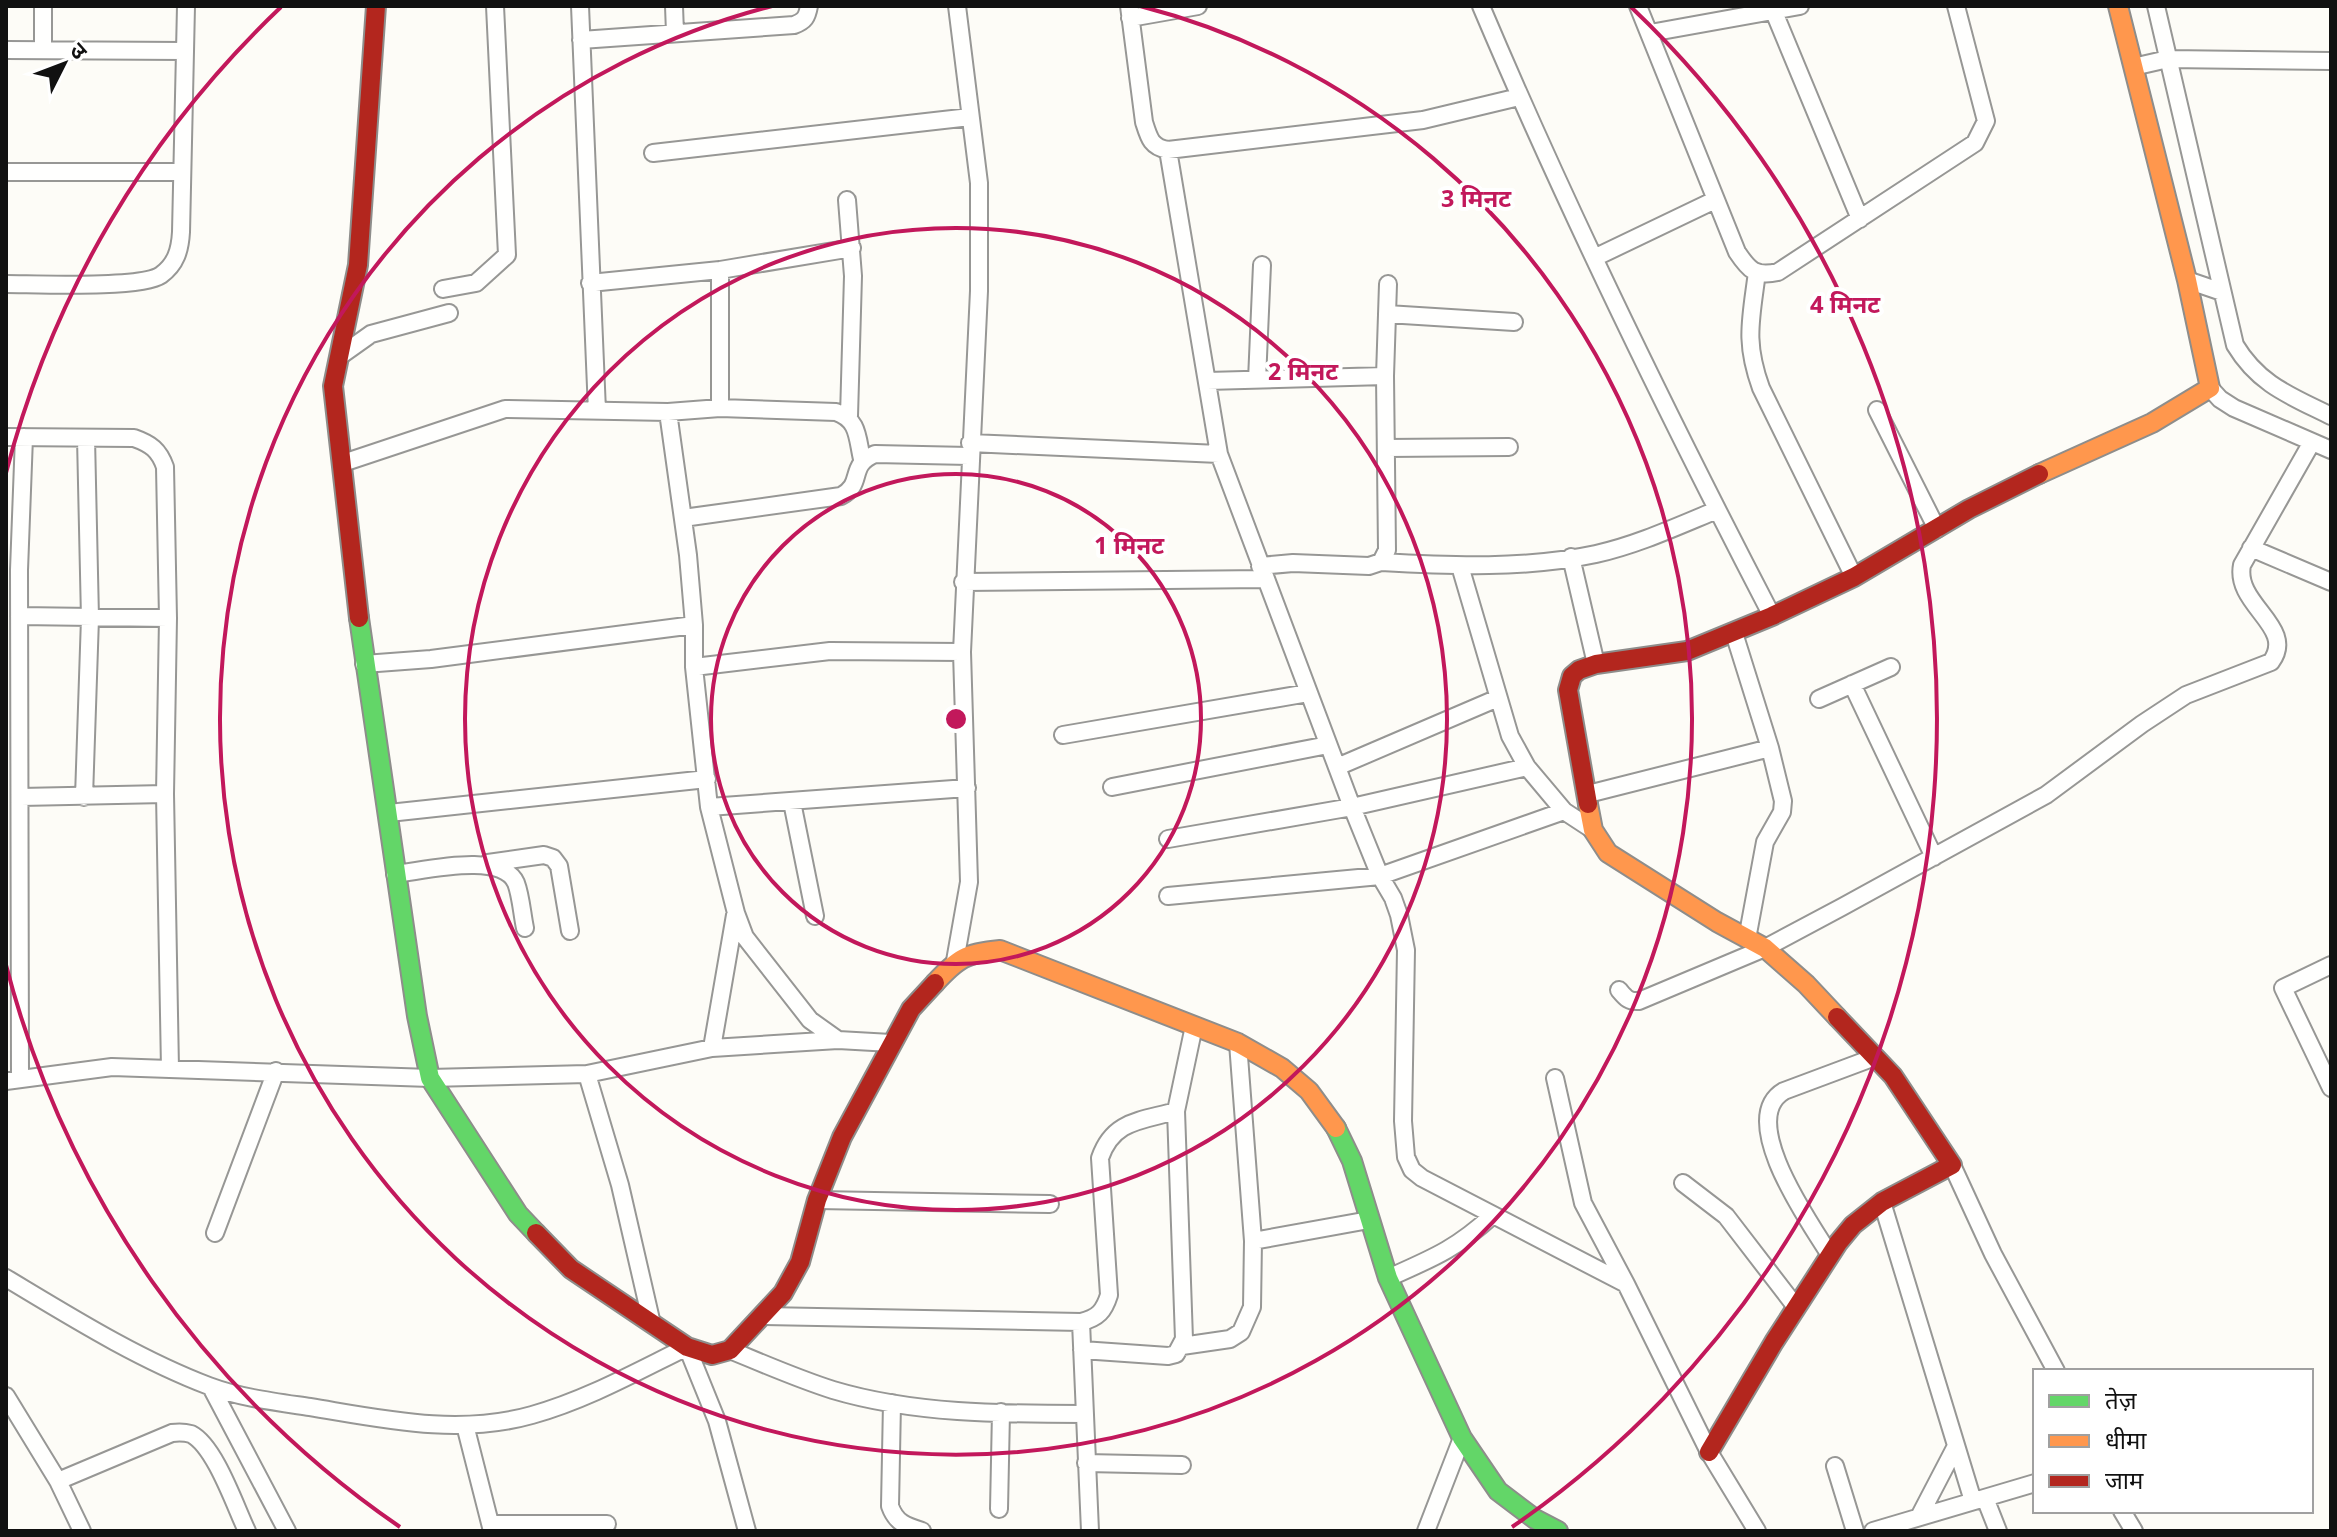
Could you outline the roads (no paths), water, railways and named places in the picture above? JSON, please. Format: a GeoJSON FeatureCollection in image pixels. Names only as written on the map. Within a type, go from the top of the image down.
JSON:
{"type":"FeatureCollection","features":[{"type":"Feature","properties":{"kind":"street"},"geometry":{"type":"LineString","coordinates":[[43,6],[43,50]]}},
{"type":"Feature","properties":{"kind":"street"},"geometry":{"type":"LineString","coordinates":[[6,284],[148,281],[171,266],[179,252],[186,6]]}},
{"type":"Feature","properties":{"kind":"street"},"geometry":{"type":"LineString","coordinates":[[376,6],[358,265],[333,386],[364,664],[389,813],[417,1016],[430,1078],[518,1214],[571,1269],[687,1347],[712,1355],[730,1350],[783,1293],[800,1262],[817,1200],[842,1137],[911,1009],[955,961],[980,952],[1000,950],[1238,1043],[1282,1068],[1309,1091],[1336,1128],[1352,1161],[1388,1278],[1462,1438],[1498,1491],[1535,1519],[1558,1531]]}},
{"type":"Feature","properties":{"kind":"street"},"geometry":{"type":"LineString","coordinates":[[443,289],[476,283],[507,255],[495,6]]}},
{"type":"Feature","properties":{"kind":"street"},"geometry":{"type":"LineString","coordinates":[[580,6],[597,411]]}},
{"type":"Feature","properties":{"kind":"street"},"geometry":{"type":"LineString","coordinates":[[674,6],[675,33]]}},
{"type":"Feature","properties":{"kind":"street"},"geometry":{"type":"LineString","coordinates":[[581,40],[794,25],[807,16],[809,6]]}},
{"type":"Feature","properties":{"kind":"street"},"geometry":{"type":"LineString","coordinates":[[955,961],[969,882],[963,582],[979,291],[979,183],[957,6]]}},
{"type":"Feature","properties":{"kind":"street"},"geometry":{"type":"LineString","coordinates":[[1198,6],[1129,12],[1149,139],[1157,148],[1168,150],[1423,120],[1519,97]]}},
{"type":"Feature","properties":{"kind":"street"},"geometry":{"type":"LineString","coordinates":[[1481,6],[1519,97],[1594,258],[1772,616]]}},
{"type":"Feature","properties":{"kind":"street"},"geometry":{"type":"LineString","coordinates":[[1638,6],[1737,252],[1747,268],[1764,275],[1778,272],[1975,143],[1986,121],[1956,6]]}},
{"type":"Feature","properties":{"kind":"street"},"geometry":{"type":"LineString","coordinates":[[1650,33],[1800,6]]}},
{"type":"Feature","properties":{"kind":"street"},"geometry":{"type":"LineString","coordinates":[[2118,6],[2152,62],[2222,292],[2235,345],[2248,366],[2265,380],[2331,416]]}},
{"type":"Feature","properties":{"kind":"street"},"geometry":{"type":"LineString","coordinates":[[2156,6],[2152,62],[2187,280],[2210,388],[2234,408],[2331,450]]}},
{"type":"Feature","properties":{"kind":"street"},"geometry":{"type":"LineString","coordinates":[[1774,12],[1860,219]]}},
{"type":"Feature","properties":{"kind":"street"},"geometry":{"type":"LineString","coordinates":[[6,50],[185,51]]}},
{"type":"Feature","properties":{"kind":"street"},"geometry":{"type":"LineString","coordinates":[[2152,62],[2331,61]]}},
{"type":"Feature","properties":{"kind":"street"},"geometry":{"type":"LineString","coordinates":[[653,153],[970,117]]}},
{"type":"Feature","properties":{"kind":"street"},"geometry":{"type":"LineString","coordinates":[[1168,150],[1219,454],[1352,807],[1399,915],[1406,950],[1403,1121],[1406,1157],[1412,1170],[1422,1178],[1626,1284]]}},
{"type":"Feature","properties":{"kind":"street"},"geometry":{"type":"LineString","coordinates":[[6,172],[182,172]]}},
{"type":"Feature","properties":{"kind":"street"},"geometry":{"type":"LineString","coordinates":[[847,200],[852,248],[849,416],[855,427],[862,459]]}},
{"type":"Feature","properties":{"kind":"street"},"geometry":{"type":"LineString","coordinates":[[1594,258],[1715,200]]}},
{"type":"Feature","properties":{"kind":"street"},"geometry":{"type":"LineString","coordinates":[[590,283],[720,270],[852,248]]}},
{"type":"Feature","properties":{"kind":"street"},"geometry":{"type":"LineString","coordinates":[[1257,380],[1262,265]]}},
{"type":"Feature","properties":{"kind":"street"},"geometry":{"type":"LineString","coordinates":[[720,270],[720,408]]}},
{"type":"Feature","properties":{"kind":"street"},"geometry":{"type":"LineString","coordinates":[[1757,272],[1749,334],[1751,361],[1761,388],[1854,577]]}},
{"type":"Feature","properties":{"kind":"street"},"geometry":{"type":"LineString","coordinates":[[2187,280],[2222,292]]}},
{"type":"Feature","properties":{"kind":"street"},"geometry":{"type":"LineString","coordinates":[[1381,562],[1387,550],[1385,376],[1388,284]]}},
{"type":"Feature","properties":{"kind":"street"},"geometry":{"type":"LineString","coordinates":[[340,356],[371,334],[449,313]]}},
{"type":"Feature","properties":{"kind":"street"},"geometry":{"type":"LineString","coordinates":[[1387,314],[1514,322]]}},
{"type":"Feature","properties":{"kind":"street"},"geometry":{"type":"LineString","coordinates":[[1207,381],[1385,376]]}},
{"type":"Feature","properties":{"kind":"street"},"geometry":{"type":"LineString","coordinates":[[1593,830],[1568,690],[1572,676],[1579,670],[1596,664],[1687,651],[1734,633],[1854,577],[2027,480],[2152,423],[2210,388]]}},
{"type":"Feature","properties":{"kind":"street"},"geometry":{"type":"LineString","coordinates":[[343,463],[505,409],[668,412],[720,408],[836,412],[849,416]]}},
{"type":"Feature","properties":{"kind":"street"},"geometry":{"type":"LineString","coordinates":[[1877,410],[1937,529]]}},
{"type":"Feature","properties":{"kind":"street"},"geometry":{"type":"LineString","coordinates":[[668,412],[683,518],[709,807],[736,913],[745,937],[810,1020],[838,1040]]}},
{"type":"Feature","properties":{"kind":"street"},"geometry":{"type":"LineString","coordinates":[[6,437],[134,438],[150,444],[160,454],[165,467],[168,618],[165,794],[170,1069]]}},
{"type":"Feature","properties":{"kind":"street"},"geometry":{"type":"LineString","coordinates":[[24,437],[13,570],[19,616],[21,797],[14,855],[13,1079],[112,1067],[430,1078],[587,1074],[712,1048],[838,1040],[891,1043]]}},
{"type":"Feature","properties":{"kind":"street"},"geometry":{"type":"LineString","coordinates":[[84,797],[90,618],[86,438]]}},
{"type":"Feature","properties":{"kind":"street"},"geometry":{"type":"LineString","coordinates":[[1619,990],[1632,1002],[1639,1001],[1765,948],[2046,795],[2186,695],[2271,662],[2278,653],[2279,643],[2244,588],[2240,577],[2242,565],[2312,442]]}},
{"type":"Feature","properties":{"kind":"street"},"geometry":{"type":"LineString","coordinates":[[1386,448],[1509,447]]}},
{"type":"Feature","properties":{"kind":"street"},"geometry":{"type":"LineString","coordinates":[[683,518],[841,496],[855,484],[857,467],[862,459],[875,454],[970,449],[1219,454]]}},
{"type":"Feature","properties":{"kind":"street"},"geometry":{"type":"LineString","coordinates":[[963,582],[1263,572],[1293,563],[1369,566],[1381,562],[1460,566],[1507,564],[1594,555],[1717,510]]}},
{"type":"Feature","properties":{"kind":"street"},"geometry":{"type":"LineString","coordinates":[[2251,548],[2331,582]]}},
{"type":"Feature","properties":{"kind":"street"},"geometry":{"type":"LineString","coordinates":[[1571,557],[1596,664]]}},
{"type":"Feature","properties":{"kind":"street"},"geometry":{"type":"LineString","coordinates":[[1460,566],[1510,736],[1527,767],[1564,811],[1593,830],[1608,853],[1765,948],[1838,1015],[1893,1076],[1952,1165],[1993,1254],[2055,1369]]}},
{"type":"Feature","properties":{"kind":"street"},"geometry":{"type":"LineString","coordinates":[[19,616],[168,618]]}},
{"type":"Feature","properties":{"kind":"street"},"geometry":{"type":"LineString","coordinates":[[364,664],[431,659],[694,625]]}},
{"type":"Feature","properties":{"kind":"street"},"geometry":{"type":"LineString","coordinates":[[1734,633],[1783,801],[1782,812],[1765,842],[1747,939]]}},
{"type":"Feature","properties":{"kind":"street"},"geometry":{"type":"LineString","coordinates":[[694,667],[830,651],[962,652]]}},
{"type":"Feature","properties":{"kind":"street"},"geometry":{"type":"LineString","coordinates":[[1819,699],[1891,667]]}},
{"type":"Feature","properties":{"kind":"street"},"geometry":{"type":"LineString","coordinates":[[1852,684],[1934,857]]}},
{"type":"Feature","properties":{"kind":"street"},"geometry":{"type":"LineString","coordinates":[[1063,735],[1308,693]]}},
{"type":"Feature","properties":{"kind":"street"},"geometry":{"type":"LineString","coordinates":[[1337,767],[1498,698]]}},
{"type":"Feature","properties":{"kind":"street"},"geometry":{"type":"LineString","coordinates":[[1112,787],[1328,745]]}},
{"type":"Feature","properties":{"kind":"street"},"geometry":{"type":"LineString","coordinates":[[1588,794],[1770,748]]}},
{"type":"Feature","properties":{"kind":"street"},"geometry":{"type":"LineString","coordinates":[[1168,839],[1352,807],[1527,767]]}},
{"type":"Feature","properties":{"kind":"street"},"geometry":{"type":"LineString","coordinates":[[389,813],[707,779]]}},
{"type":"Feature","properties":{"kind":"street"},"geometry":{"type":"LineString","coordinates":[[709,807],[967,788]]}},
{"type":"Feature","properties":{"kind":"street"},"geometry":{"type":"LineString","coordinates":[[21,797],[165,794]]}},
{"type":"Feature","properties":{"kind":"street"},"geometry":{"type":"LineString","coordinates":[[792,802],[815,916]]}},
{"type":"Feature","properties":{"kind":"street"},"geometry":{"type":"LineString","coordinates":[[1168,896],[1380,876],[1564,811]]}},
{"type":"Feature","properties":{"kind":"street"},"geometry":{"type":"LineString","coordinates":[[395,874],[544,855],[553,858],[559,866],[570,931]]}},
{"type":"Feature","properties":{"kind":"street"},"geometry":{"type":"LineString","coordinates":[[487,864],[504,870],[516,881],[525,928]]}},
{"type":"Feature","properties":{"kind":"street"},"geometry":{"type":"LineString","coordinates":[[712,1048],[736,913]]}},
{"type":"Feature","properties":{"kind":"street"},"geometry":{"type":"LineString","coordinates":[[2331,965],[2283,988],[2331,1088]]}},
{"type":"Feature","properties":{"kind":"street"},"geometry":{"type":"LineString","coordinates":[[1082,1350],[1168,1356],[1176,1354],[1182,1346],[1176,1111],[1194,1026]]}},
{"type":"Feature","properties":{"kind":"street"},"geometry":{"type":"LineString","coordinates":[[1182,1346],[1230,1339],[1241,1332],[1248,1322],[1252,1307],[1253,1241],[1238,1043]]}},
{"type":"Feature","properties":{"kind":"street"},"geometry":{"type":"LineString","coordinates":[[1830,1255],[1781,1172],[1767,1114],[1775,1097],[1784,1091],[1875,1057]]}},
{"type":"Feature","properties":{"kind":"street"},"geometry":{"type":"LineString","coordinates":[[215,1233],[276,1071]]}},
{"type":"Feature","properties":{"kind":"street"},"geometry":{"type":"LineString","coordinates":[[587,1074],[620,1185],[652,1324]]}},
{"type":"Feature","properties":{"kind":"street"},"geometry":{"type":"LineString","coordinates":[[1555,1078],[1583,1203],[1709,1452],[1757,1531]]}},
{"type":"Feature","properties":{"kind":"street"},"geometry":{"type":"LineString","coordinates":[[764,1316],[1081,1322],[1096,1318],[1105,1307],[1109,1295],[1100,1158],[1105,1142],[1121,1128],[1176,1111]]}},
{"type":"Feature","properties":{"kind":"street"},"geometry":{"type":"LineString","coordinates":[[1709,1452],[1796,1307],[1853,1225],[1882,1202],[1952,1165]]}},
{"type":"Feature","properties":{"kind":"street"},"geometry":{"type":"LineString","coordinates":[[1683,1183],[1726,1216],[1796,1307]]}},
{"type":"Feature","properties":{"kind":"street"},"geometry":{"type":"LineString","coordinates":[[817,1200],[1050,1204]]}},
{"type":"Feature","properties":{"kind":"street"},"geometry":{"type":"LineString","coordinates":[[1882,1202],[1956,1446],[1979,1500],[1998,1531]]}},
{"type":"Feature","properties":{"kind":"street"},"geometry":{"type":"LineString","coordinates":[[1388,1278],[1447,1252],[1493,1215]]}},
{"type":"Feature","properties":{"kind":"street"},"geometry":{"type":"LineString","coordinates":[[1253,1241],[1369,1220]]}},
{"type":"Feature","properties":{"kind":"street"},"geometry":{"type":"LineString","coordinates":[[6,1278],[146,1356],[211,1387],[247,1397],[417,1425],[465,1425],[528,1416],[575,1401],[687,1347]]}},
{"type":"Feature","properties":{"kind":"street"},"geometry":{"type":"LineString","coordinates":[[1081,1322],[1090,1531]]}},
{"type":"Feature","properties":{"kind":"street"},"geometry":{"type":"LineString","coordinates":[[687,1347],[717,1421],[747,1531]]}},
{"type":"Feature","properties":{"kind":"street"},"geometry":{"type":"LineString","coordinates":[[730,1350],[834,1390],[892,1403],[946,1410],[1084,1414]]}},
{"type":"Feature","properties":{"kind":"street"},"geometry":{"type":"LineString","coordinates":[[211,1387],[287,1531]]}},
{"type":"Feature","properties":{"kind":"street"},"geometry":{"type":"LineString","coordinates":[[6,1396],[58,1481],[82,1531]]}},
{"type":"Feature","properties":{"kind":"street"},"geometry":{"type":"LineString","coordinates":[[892,1403],[890,1506],[893,1516],[903,1525],[922,1531]]}},
{"type":"Feature","properties":{"kind":"street"},"geometry":{"type":"LineString","coordinates":[[999,1509],[1001,1412]]}},
{"type":"Feature","properties":{"kind":"street"},"geometry":{"type":"LineString","coordinates":[[465,1425],[492,1528],[607,1524]]}},
{"type":"Feature","properties":{"kind":"street"},"geometry":{"type":"LineString","coordinates":[[58,1481],[172,1433],[184,1432],[193,1435],[209,1454],[247,1531]]}},
{"type":"Feature","properties":{"kind":"street"},"geometry":{"type":"LineString","coordinates":[[1426,1531],[1462,1438]]}},
{"type":"Feature","properties":{"kind":"street"},"geometry":{"type":"LineString","coordinates":[[1919,1517],[1956,1446]]}},
{"type":"Feature","properties":{"kind":"street"},"geometry":{"type":"LineString","coordinates":[[1086,1463],[1182,1465]]}},
{"type":"Feature","properties":{"kind":"street"},"geometry":{"type":"LineString","coordinates":[[1835,1466],[1855,1531]]}},
{"type":"Feature","properties":{"kind":"street"},"geometry":{"type":"LineString","coordinates":[[1873,1531],[2033,1484]]}},
{"type":"Feature","properties":{"kind":"street"},"geometry":{"type":"LineString","coordinates":[[2123,1513],[2134,1531]]}}]}
